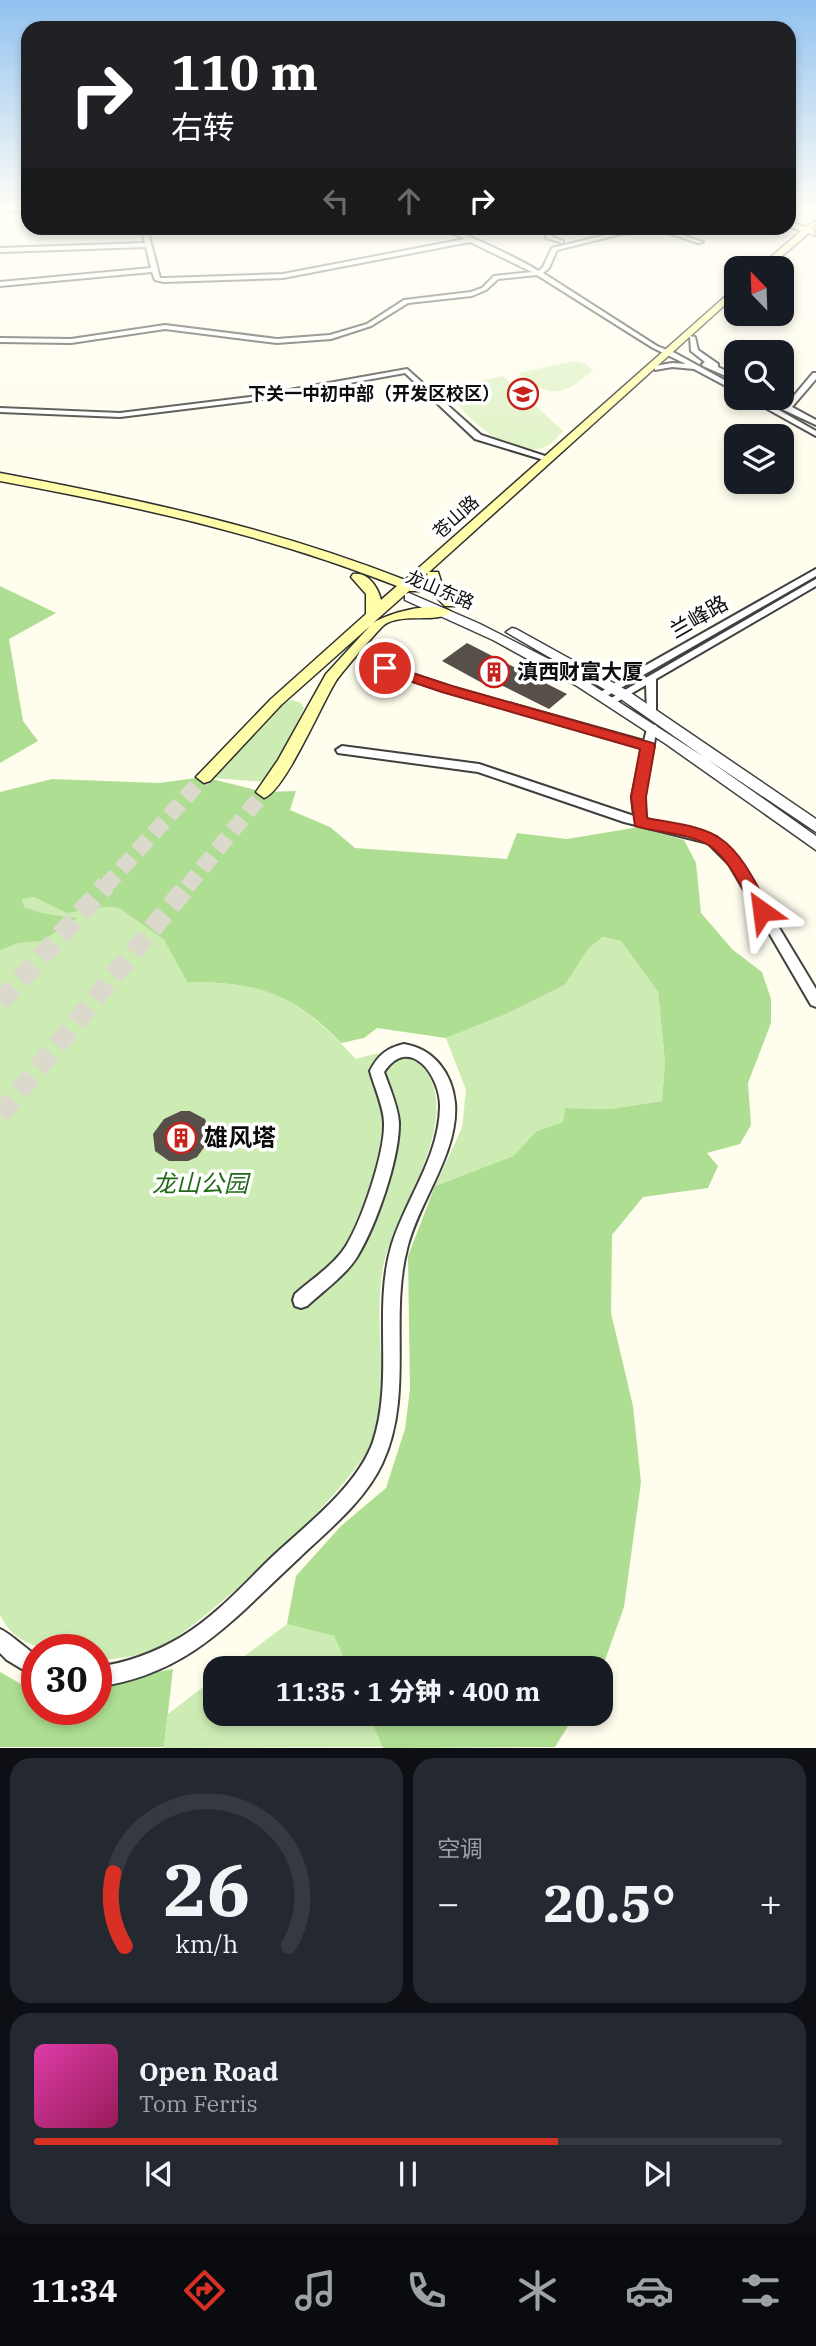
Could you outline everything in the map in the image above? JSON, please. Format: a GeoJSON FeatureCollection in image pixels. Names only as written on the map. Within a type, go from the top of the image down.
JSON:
{"type":"FeatureCollection","features":[{"type":"Feature","properties":{"kind":"main road","name":"苍山路"},"geometry":{"type":"LineString","coordinates":[[432,569],[547,458],[671,351],[724,301]]}},
{"type":"Feature","properties":{"kind":"main road","name":"苍山路"},"geometry":{"type":"LineString","coordinates":[[204,777],[269,708],[408,591],[658,368],[671,351],[724,309]]}},
{"type":"Feature","properties":{"kind":"main road","name":"龙山东路"},"geometry":{"type":"LineString","coordinates":[[0,477],[208,519],[288,542],[408,591]]}},
{"type":"Feature","properties":{"kind":"main road","name":"龙山东路"},"geometry":{"type":"LineString","coordinates":[[0,484],[201,526],[365,574]]}},
{"type":"Feature","properties":{"kind":"main road"},"geometry":{"type":"LineString","coordinates":[[432,569],[438,592],[447,608],[377,618],[374,595],[365,574],[432,569]]}},
{"type":"Feature","properties":{"kind":"main road","name":"苍山路"},"geometry":{"type":"LineString","coordinates":[[264,792],[285,763],[331,677],[377,618]]}},
{"type":"Feature","properties":{"kind":"street"},"geometry":{"type":"LineString","coordinates":[[0,339],[64,341],[141,329],[175,327],[288,340],[345,334],[369,325],[385,312],[408,301],[475,293],[483,290]]}},
{"type":"Feature","properties":{"kind":"street"},"geometry":{"type":"LineString","coordinates":[[568,290],[724,383]]}},
{"type":"Feature","properties":{"kind":"street"},"geometry":{"type":"LineString","coordinates":[[692,337],[692,346],[698,353],[724,371]]}},
{"type":"Feature","properties":{"kind":"street"},"geometry":{"type":"LineString","coordinates":[[671,351],[724,373]]}},
{"type":"Feature","properties":{"kind":"street"},"geometry":{"type":"LineString","coordinates":[[658,368],[678,365],[698,368]]}},
{"type":"Feature","properties":{"kind":"street"},"geometry":{"type":"LineString","coordinates":[[0,410],[120,415],[250,399],[407,371],[478,437],[547,458]]}},
{"type":"Feature","properties":{"kind":"street"},"geometry":{"type":"LineString","coordinates":[[794,400],[816,375]]}},
{"type":"Feature","properties":{"kind":"street"},"geometry":{"type":"LineString","coordinates":[[773,410],[816,434]]}},
{"type":"Feature","properties":{"kind":"street"},"geometry":{"type":"LineString","coordinates":[[791,410],[816,423]]}},
{"type":"Feature","properties":{"kind":"street","name":"兰峰路"},"geometry":{"type":"LineString","coordinates":[[647,675],[816,572]]}},
{"type":"Feature","properties":{"kind":"street","name":"兰峰路"},"geometry":{"type":"LineString","coordinates":[[612,695],[816,582]]}},
{"type":"Feature","properties":{"kind":"street","name":"龙山东路"},"geometry":{"type":"LineString","coordinates":[[408,591],[516,634],[592,675],[652,729],[816,844]]}},
{"type":"Feature","properties":{"kind":"street","name":"龙山东路"},"geometry":{"type":"LineString","coordinates":[[447,608],[526,652],[652,713],[816,827]]}},
{"type":"Feature","properties":{"kind":"street"},"geometry":{"type":"LineString","coordinates":[[385,668],[447,689],[648,746]]}},
{"type":"Feature","properties":{"kind":"street"},"geometry":{"type":"LineString","coordinates":[[592,675],[647,675],[652,713]]}},
{"type":"Feature","properties":{"kind":"street"},"geometry":{"type":"LineString","coordinates":[[640,822],[638,797],[652,729]]}},
{"type":"Feature","properties":{"kind":"street"},"geometry":{"type":"LineString","coordinates":[[342,750],[479,768],[640,822],[700,835],[723,848],[816,1001]]}},
{"type":"Feature","properties":{"kind":"street"},"geometry":{"type":"LineString","coordinates":[[112,1674],[156,1661],[197,1638],[222,1618],[333,1512],[376,1456],[390,1405],[390,1303],[394,1267],[404,1232],[446,1125],[446,1091],[437,1068],[421,1053],[402,1050],[392,1054],[385,1058],[377,1071],[392,1122],[387,1155],[373,1205],[351,1252],[301,1300]]}},
{"type":"Feature","properties":{"kind":"street"},"geometry":{"type":"LineString","coordinates":[[0,1639],[21,1658]]}},
{"type":"Feature","properties":{"kind":"green space"},"geometry":{"type":"Polygon","coordinates":[[[575,361],[586,364],[593,370],[574,385],[557,391],[539,388],[518,373],[575,361]]]}},
{"type":"Feature","properties":{"kind":"green space"},"geometry":{"type":"Polygon","coordinates":[[[503,376],[563,431],[549,445],[532,450],[503,442],[475,422],[442,389],[503,376]]]}},
{"type":"Feature","properties":{"kind":"green space"},"geometry":{"type":"Polygon","coordinates":[[[0,586],[56,613],[9,639],[23,721],[38,741],[0,763],[0,586]]]}},
{"type":"Feature","properties":{"kind":"green space"},"geometry":{"type":"Polygon","coordinates":[[[292,700],[301,703],[304,708],[287,746],[266,782],[212,778],[281,704],[292,700]]]}},
{"type":"Feature","properties":{"kind":"green space"},"geometry":{"type":"Polygon","coordinates":[[[204,777],[264,792],[296,791],[290,810],[330,827],[355,848],[507,859],[517,833],[567,839],[639,827],[684,840],[696,863],[701,913],[733,950],[762,972],[771,999],[771,1023],[748,1083],[751,1125],[740,1144],[707,1153],[718,1166],[708,1188],[643,1197],[612,1235],[611,1313],[633,1406],[641,1482],[624,1607],[606,1656],[343,1656],[334,1636],[287,1624],[296,1576],[341,1526],[386,1488],[405,1429],[410,1389],[408,1256],[435,1186],[513,1156],[537,1131],[563,1122],[565,1108],[610,1109],[662,1101],[665,1062],[658,992],[621,941],[603,937],[588,949],[565,985],[506,1014],[446,1038],[377,1028],[364,1038],[341,1043],[306,1012],[272,993],[233,984],[187,982],[164,940],[119,908],[105,907],[67,913],[34,897],[22,899],[24,907],[41,913],[77,918],[42,941],[18,943],[0,950],[0,792],[52,779],[159,783],[204,777]]]}},
{"type":"Feature","properties":{"kind":"green space","name":"龙山公园"},"geometry":{"type":"Polygon","coordinates":[[[0,879],[79,912],[105,907],[119,908],[164,940],[187,982],[242,985],[282,998],[317,1021],[356,1059],[383,1053],[409,1056],[424,1068],[434,1089],[436,1113],[424,1164],[384,1262],[380,1305],[381,1392],[375,1435],[364,1456],[343,1484],[281,1548],[213,1609],[163,1646],[147,1653],[112,1659],[112,1634],[21,1634],[21,1639],[8,1628],[0,1615],[0,879]]]}},
{"type":"Feature","properties":{"kind":"green space"},"geometry":{"type":"Polygon","coordinates":[[[604,937],[621,941],[658,992],[665,1062],[662,1101],[610,1109],[565,1108],[563,1122],[537,1131],[513,1156],[435,1186],[462,1128],[466,1090],[446,1038],[506,1014],[565,985],[588,949],[604,937]]]}},
{"type":"Feature","properties":{"kind":"green space"},"geometry":{"type":"Polygon","coordinates":[[[287,1624],[334,1636],[343,1656],[245,1656],[287,1624]]]}},
{"type":"Feature","properties":{"kind":"green space"},"geometry":{"type":"Polygon","coordinates":[[[173,1669],[164,1747],[0,1747],[0,1672],[21,1684],[21,1725],[112,1725],[112,1681],[173,1669]]]}},
{"type":"Feature","properties":{"kind":"green space"},"geometry":{"type":"Polygon","coordinates":[[[203,1687],[203,1726],[374,1726],[383,1747],[164,1748],[168,1714],[203,1687]]]}},
{"type":"Feature","properties":{"kind":"green space"},"geometry":{"type":"Polygon","coordinates":[[[374,1726],[568,1726],[555,1747],[383,1748],[374,1726]]]}},
{"type":"Feature","properties":{"kind":"building","name":"滇西财富大厦"},"geometry":{"type":"Polygon","coordinates":[[[467,643],[567,694],[549,709],[501,685],[497,688],[484,684],[442,661],[467,643]]]}},
{"type":"Feature","properties":{"kind":"building","name":"雄风塔"},"geometry":{"type":"Polygon","coordinates":[[[181,1111],[190,1111],[205,1119],[210,1134],[208,1142],[197,1157],[188,1161],[169,1161],[155,1151],[153,1134],[164,1119],[181,1111]]]}},
{"type":"Feature","properties":{"kind":"tunnel"},"geometry":{"type":"LineString","coordinates":[[105,887],[204,777]]}},
{"type":"Feature","properties":{"kind":"tunnel"},"geometry":{"type":"LineString","coordinates":[[187,887],[264,792]]}},
{"type":"Feature","properties":{"kind":"tunnel"},"geometry":{"type":"LineString","coordinates":[[0,1002],[106,885]]}},
{"type":"Feature","properties":{"kind":"tunnel"},"geometry":{"type":"LineString","coordinates":[[0,1115],[188,885]]}},
{"type":"Feature","properties":{"kind":"place","name":"下关一中初中部（开发区校区）"},"geometry":{"type":"Point","coordinates":[523,394]}},
{"type":"Feature","properties":{"kind":"place","name":"滇西财富大厦"},"geometry":{"type":"Point","coordinates":[494,672]}},
{"type":"Feature","properties":{"kind":"place","name":"雄风塔"},"geometry":{"type":"Point","coordinates":[181,1138]}},
{"type":"Feature","properties":{"kind":"route"},"geometry":{"type":"LineString","coordinates":[[385,668],[447,689],[648,746],[638,797],[640,822],[700,835],[723,848],[762,911]]}}]}
